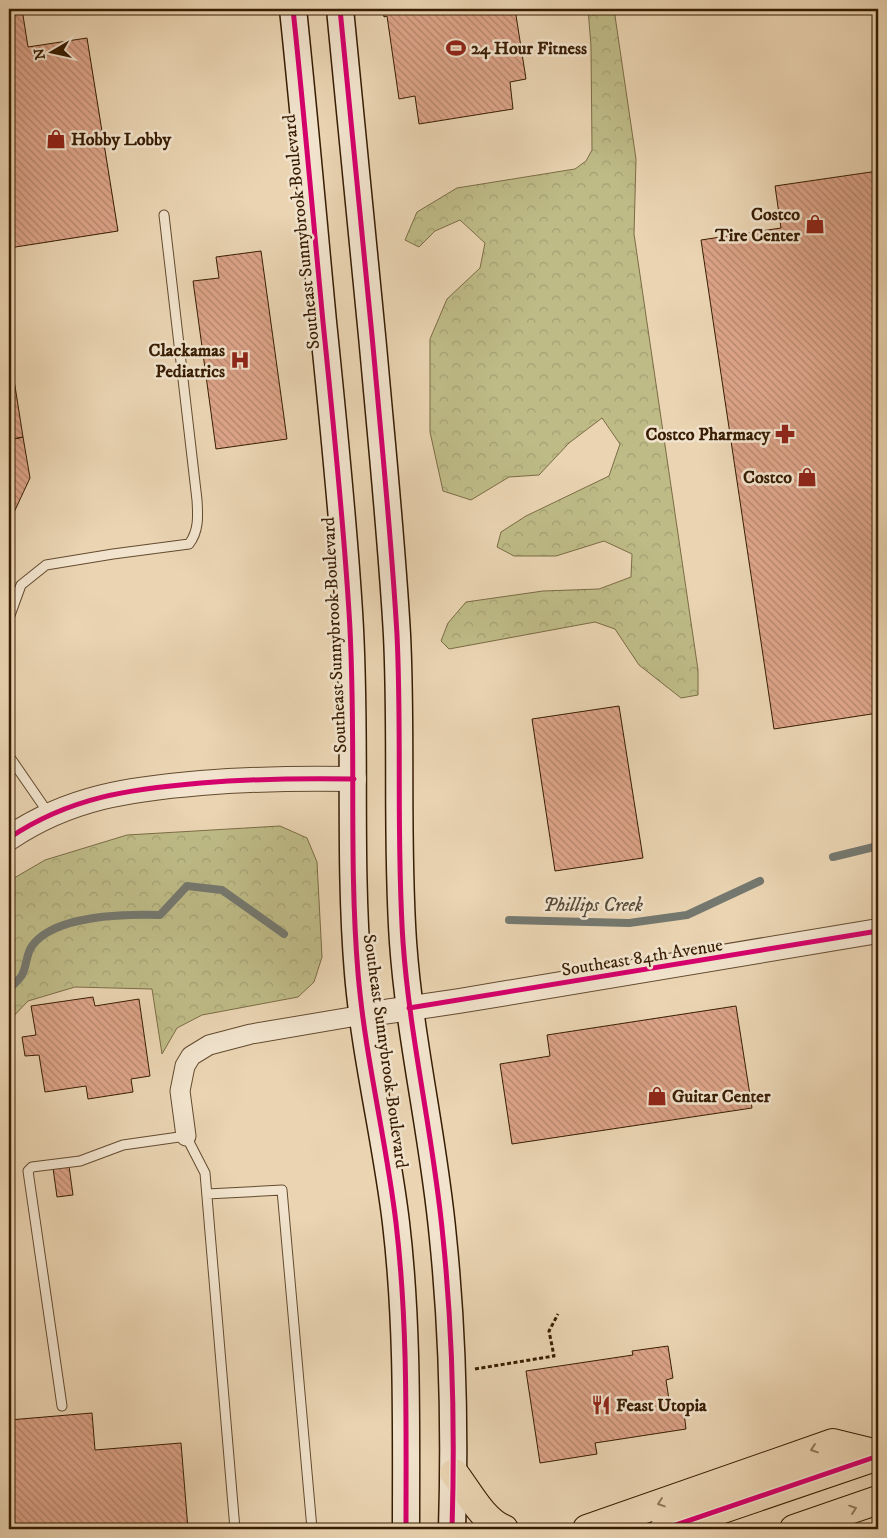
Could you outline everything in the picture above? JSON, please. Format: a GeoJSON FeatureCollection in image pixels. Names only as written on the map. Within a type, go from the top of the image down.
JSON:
{"type":"FeatureCollection","features":[{"type":"Feature","properties":{"kind":"main road","name":"Southeast Sunnybrook Boulevard"},"geometry":{"type":"LineString","coordinates":[[293,9],[345,544],[352,676],[354,897],[358,975],[397,1232],[406,1374],[406,1529]]}},
{"type":"Feature","properties":{"kind":"main road","name":"Southeast Sunnybrook Boulevard"},"geometry":{"type":"LineString","coordinates":[[340,9],[394,577],[400,703],[400,888],[409,1008],[443,1237],[453,1373],[454,1474],[452,1529]]}},
{"type":"Feature","properties":{"kind":"main road"},"geometry":{"type":"LineString","coordinates":[[587,1529],[833,1443],[878,1455]]}},
{"type":"Feature","properties":{"kind":"main road"},"geometry":{"type":"LineString","coordinates":[[664,1529],[878,1455]]}},
{"type":"Feature","properties":{"kind":"main road"},"geometry":{"type":"LineString","coordinates":[[454,1474],[478,1507],[496,1526],[504,1529]]}},
{"type":"Feature","properties":{"kind":"main road"},"geometry":{"type":"LineString","coordinates":[[794,1529],[878,1500]]}},
{"type":"Feature","properties":{"kind":"street"},"geometry":{"type":"LineString","coordinates":[[9,838],[50,815],[94,799],[146,788],[244,780],[354,779]]}},
{"type":"Feature","properties":{"kind":"street","name":"Southeast 84th Avenue"},"geometry":{"type":"LineString","coordinates":[[186,1136],[180,1091],[185,1066],[191,1056],[209,1044],[251,1034],[363,1015],[878,931]]}},
{"type":"Feature","properties":{"kind":"lane"},"geometry":{"type":"LineString","coordinates":[[9,618],[21,584],[46,565],[189,544],[195,536],[197,500],[164,215]]}},
{"type":"Feature","properties":{"kind":"lane"},"geometry":{"type":"LineString","coordinates":[[9,756],[50,815]]}},
{"type":"Feature","properties":{"kind":"lane"},"geometry":{"type":"LineString","coordinates":[[62,1406],[28,1171],[32,1167],[80,1161],[123,1145],[186,1136],[205,1173],[208,1194],[235,1529]]}},
{"type":"Feature","properties":{"kind":"lane"},"geometry":{"type":"LineString","coordinates":[[208,1194],[282,1190],[312,1529]]}},
{"type":"Feature","properties":{"kind":"path"},"geometry":{"type":"LineString","coordinates":[[453,1373],[554,1356],[549,1331],[558,1314]]}},
{"type":"Feature","properties":{"kind":"green space"},"geometry":{"type":"Polygon","coordinates":[[[588,9],[614,9],[636,159],[634,234],[698,670],[698,695],[681,698],[639,665],[615,629],[595,622],[449,649],[441,641],[448,623],[466,602],[543,591],[599,589],[631,577],[632,554],[604,541],[556,556],[514,556],[497,547],[501,532],[526,516],[609,476],[620,444],[602,418],[569,443],[539,475],[509,477],[471,500],[443,491],[430,432],[430,339],[447,299],[480,268],[485,243],[460,220],[435,231],[419,247],[405,240],[417,212],[457,188],[575,169],[586,161],[592,150],[591,46],[588,9]]]}},
{"type":"Feature","properties":{"kind":"green space"},"geometry":{"type":"Polygon","coordinates":[[[280,826],[307,838],[317,862],[322,957],[314,982],[298,997],[202,1015],[177,1028],[162,1054],[152,989],[75,987],[28,1001],[9,1021],[9,881],[45,860],[127,835],[280,826]]]}},
{"type":"Feature","properties":{"kind":"building","name":"Hobby Lobby"},"geometry":{"type":"Polygon","coordinates":[[[9,9],[22,9],[28,47],[87,38],[118,231],[9,248],[9,9]]]}},
{"type":"Feature","properties":{"kind":"building","name":"24 Hour Fitness"},"geometry":{"type":"Polygon","coordinates":[[[383,9],[515,9],[526,79],[510,82],[513,109],[419,124],[415,96],[399,99],[387,16],[384,17],[383,9]]]}},
{"type":"Feature","properties":{"kind":"building","name":"Costco"},"geometry":{"type":"Polygon","coordinates":[[[878,171],[878,713],[774,729],[701,240],[781,228],[775,186],[878,171]]]}},
{"type":"Feature","properties":{"kind":"building","name":"Clackamas Pediatrics"},"geometry":{"type":"Polygon","coordinates":[[[261,251],[287,439],[216,449],[193,281],[219,278],[216,257],[261,251]]]}},
{"type":"Feature","properties":{"kind":"building"},"geometry":{"type":"Polygon","coordinates":[[[9,348],[23,437],[9,440],[9,348]]]}},
{"type":"Feature","properties":{"kind":"building"},"geometry":{"type":"Polygon","coordinates":[[[23,437],[30,478],[9,523],[9,440],[23,437]]]}},
{"type":"Feature","properties":{"kind":"building"},"geometry":{"type":"Polygon","coordinates":[[[619,706],[643,858],[555,871],[532,719],[619,706]]]}},
{"type":"Feature","properties":{"kind":"building"},"geometry":{"type":"Polygon","coordinates":[[[93,997],[95,1006],[139,999],[150,1076],[131,1079],[133,1092],[88,1099],[86,1086],[45,1092],[39,1055],[25,1056],[22,1037],[36,1035],[31,1006],[93,997]]]}},
{"type":"Feature","properties":{"kind":"building"},"geometry":{"type":"Polygon","coordinates":[[[736,1006],[752,1108],[512,1144],[500,1064],[550,1056],[547,1035],[736,1006]]]}},
{"type":"Feature","properties":{"kind":"building"},"geometry":{"type":"Polygon","coordinates":[[[69,1166],[73,1195],[57,1197],[53,1168],[69,1166]]]}},
{"type":"Feature","properties":{"kind":"building","name":"Feast Utopia"},"geometry":{"type":"Polygon","coordinates":[[[668,1346],[673,1378],[666,1380],[670,1406],[683,1404],[686,1429],[595,1443],[597,1454],[540,1463],[526,1371],[633,1355],[632,1351],[668,1346]]]}},
{"type":"Feature","properties":{"kind":"building"},"geometry":{"type":"Polygon","coordinates":[[[92,1413],[95,1450],[181,1443],[188,1529],[9,1529],[9,1420],[92,1413]]]}},
{"type":"Feature","properties":{"kind":"waterway","name":"Phillips Creek"},"geometry":{"type":"LineString","coordinates":[[833,857],[878,846]]}},
{"type":"Feature","properties":{"kind":"waterway","name":"Phillips Creek"},"geometry":{"type":"LineString","coordinates":[[509,920],[629,923],[687,915],[760,881]]}},
{"type":"Feature","properties":{"kind":"waterway","name":"Phillips Creek"},"geometry":{"type":"LineString","coordinates":[[9,989],[22,975],[30,949],[42,936],[56,928],[73,922],[110,916],[160,915],[187,886],[222,890],[284,934]]}},
{"type":"Feature","properties":{"kind":"cycle path"},"geometry":{"type":"LineString","coordinates":[[293,9],[347,576],[352,702],[353,883],[358,973],[365,1036],[392,1192],[403,1299],[406,1376],[406,1529]]}},
{"type":"Feature","properties":{"kind":"cycle path"},"geometry":{"type":"LineString","coordinates":[[340,9],[371,323],[395,602],[399,712],[401,904],[406,979],[439,1201],[449,1311],[453,1456],[452,1529]]}},
{"type":"Feature","properties":{"kind":"cycle path"},"geometry":{"type":"LineString","coordinates":[[9,838],[55,813],[101,797],[125,792],[175,785],[220,782],[277,779],[354,779]]}},
{"type":"Feature","properties":{"kind":"cycle path"},"geometry":{"type":"LineString","coordinates":[[409,1008],[878,931]]}},
{"type":"Feature","properties":{"kind":"cycle path"},"geometry":{"type":"LineString","coordinates":[[664,1529],[878,1456]]}},
{"type":"Feature","properties":{"kind":"place","name":"24 Hour Fitness"},"geometry":{"type":"Point","coordinates":[456,48]}},
{"type":"Feature","properties":{"kind":"place","name":"Hobby Lobby"},"geometry":{"type":"Point","coordinates":[56,139]}},
{"type":"Feature","properties":{"kind":"place","name":"Costco Tire Center"},"geometry":{"type":"Point","coordinates":[815,224]}},
{"type":"Feature","properties":{"kind":"place","name":"Clackamas Pediatrics"},"geometry":{"type":"Point","coordinates":[240,360]}},
{"type":"Feature","properties":{"kind":"place","name":"Costco Pharmacy"},"geometry":{"type":"Point","coordinates":[785,434]}},
{"type":"Feature","properties":{"kind":"place","name":"Costco"},"geometry":{"type":"Point","coordinates":[807,477]}},
{"type":"Feature","properties":{"kind":"place","name":"Guitar Center"},"geometry":{"type":"Point","coordinates":[657,1096]}},
{"type":"Feature","properties":{"kind":"place","name":"Feast Utopia"},"geometry":{"type":"Point","coordinates":[601,1405]}}]}
